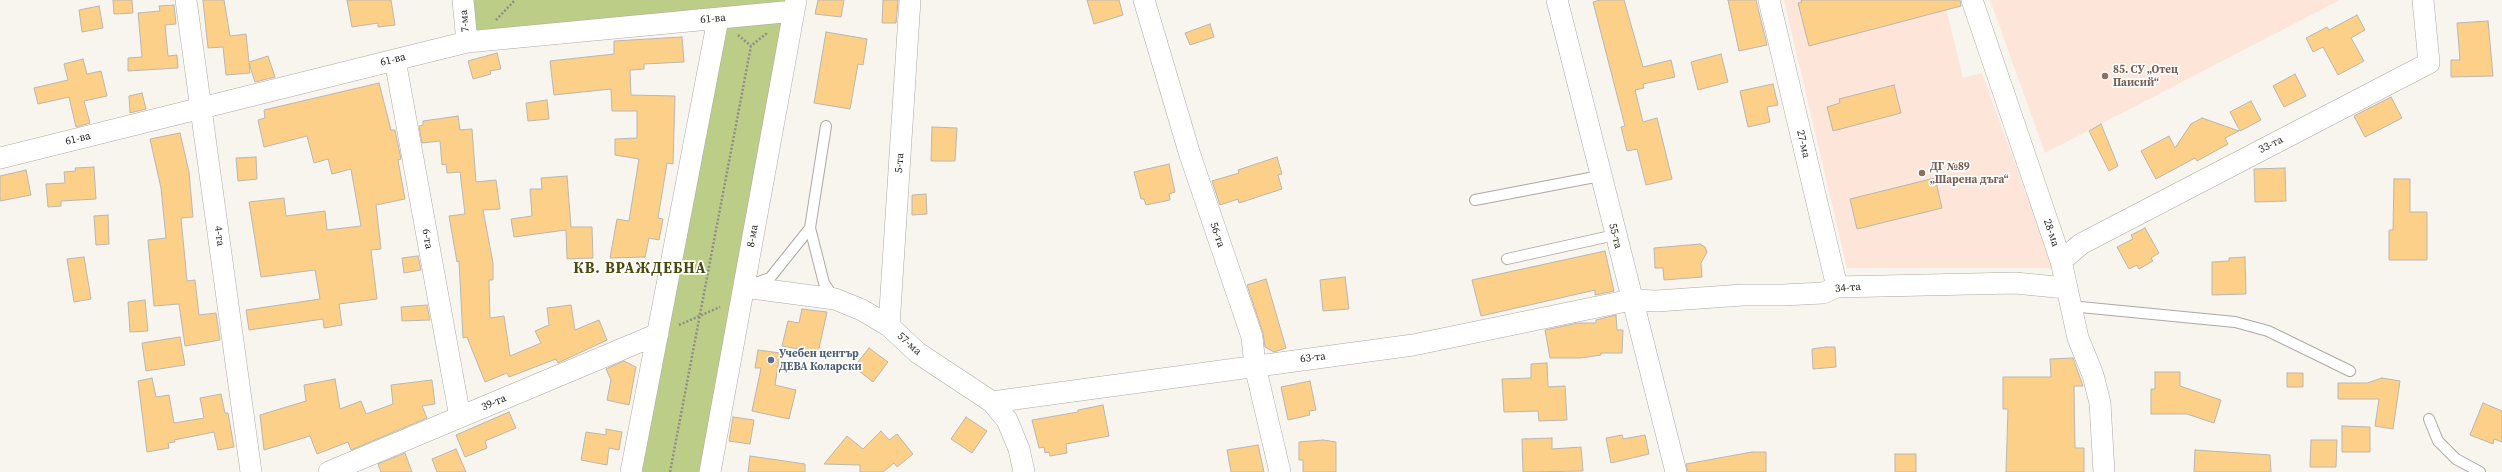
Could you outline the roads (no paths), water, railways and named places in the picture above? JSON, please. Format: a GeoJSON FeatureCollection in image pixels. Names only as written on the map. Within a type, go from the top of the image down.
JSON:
{"type":"FeatureCollection","features":[{"type":"Feature","properties":{"kind":"street","name":"4-та"},"geometry":{"type":"LineString","coordinates":[[186,0],[251,472]]}},
{"type":"Feature","properties":{"kind":"street","name":"7-ма"},"geometry":{"type":"LineString","coordinates":[[463,0],[467,42]]}},
{"type":"Feature","properties":{"kind":"street","name":"5-та"},"geometry":{"type":"LineString","coordinates":[[889,326],[910,0]]}},
{"type":"Feature","properties":{"kind":"street","name":"56-та"},"geometry":{"type":"LineString","coordinates":[[1144,0],[1190,155],[1252,337],[1255,366],[1280,472]]}},
{"type":"Feature","properties":{"kind":"street","name":"55-та"},"geometry":{"type":"LineString","coordinates":[[1557,0],[1631,300],[1676,472]]}},
{"type":"Feature","properties":{"kind":"street","name":"27-ма"},"geometry":{"type":"LineString","coordinates":[[1768,0],[1837,287]]}},
{"type":"Feature","properties":{"kind":"street","name":"28-ма"},"geometry":{"type":"LineString","coordinates":[[1972,0],[2061,261],[2068,297],[2100,403],[2104,472]]}},
{"type":"Feature","properties":{"kind":"street","name":"33-та"},"geometry":{"type":"LineString","coordinates":[[2061,261],[2081,244],[2429,63],[2424,0]]}},
{"type":"Feature","properties":{"kind":"street","name":"61-ва"},"geometry":{"type":"LineString","coordinates":[[0,158],[467,42],[718,19],[795,6]]}},
{"type":"Feature","properties":{"kind":"street","name":"8-ма"},"geometry":{"type":"LineString","coordinates":[[710,472],[795,6]]}},
{"type":"Feature","properties":{"kind":"street"},"geometry":{"type":"LineString","coordinates":[[631,472],[718,19]]}},
{"type":"Feature","properties":{"kind":"street","name":"6-та"},"geometry":{"type":"LineString","coordinates":[[395,60],[460,418]]}},
{"type":"Feature","properties":{"kind":"street","name":"34-та"},"geometry":{"type":"LineString","coordinates":[[1631,300],[1657,302],[1743,295],[1783,295],[1823,292],[1837,287],[2015,283],[2068,297]]}},
{"type":"Feature","properties":{"kind":"street","name":"57-ма"},"geometry":{"type":"LineString","coordinates":[[744,287],[835,299],[862,310],[889,326],[918,353],[992,402],[1007,420],[1019,449],[1024,472]]}},
{"type":"Feature","properties":{"kind":"street","name":"63-та"},"geometry":{"type":"LineString","coordinates":[[992,402],[1413,345],[1631,300]]}},
{"type":"Feature","properties":{"kind":"street","name":"39-та"},"geometry":{"type":"LineString","coordinates":[[329,472],[658,334]]}},
{"type":"Feature","properties":{"kind":"lane"},"geometry":{"type":"LineString","coordinates":[[826,126],[810,228],[824,283],[835,299]]}},
{"type":"Feature","properties":{"kind":"lane"},"geometry":{"type":"LineString","coordinates":[[1475,200],[1600,176]]}},
{"type":"Feature","properties":{"kind":"lane"},"geometry":{"type":"LineString","coordinates":[[744,287],[770,278],[810,228]]}},
{"type":"Feature","properties":{"kind":"lane"},"geometry":{"type":"LineString","coordinates":[[1507,259],[1615,235]]}},
{"type":"Feature","properties":{"kind":"lane"},"geometry":{"type":"LineString","coordinates":[[2068,297],[2235,322],[2268,331],[2350,371]]}},
{"type":"Feature","properties":{"kind":"lane"},"geometry":{"type":"LineString","coordinates":[[2429,419],[2438,441],[2451,455],[2480,472]]}},
{"type":"Feature","properties":{"kind":"place","name":"85. СУ „Отец Паисий“"},"geometry":{"type":"Point","coordinates":[2105,76]}},
{"type":"Feature","properties":{"kind":"place","name":"ДГ №89 „Шарена дъга“"},"geometry":{"type":"Point","coordinates":[1922,173]}},
{"type":"Feature","properties":{"kind":"place","name":"Учебен център ДЕВА Коларски"},"geometry":{"type":"Point","coordinates":[771,360]}},
{"type":"Feature","properties":{"kind":"district","name":"КВ. ВРАЖДЕБНА"},"geometry":{"type":"Point","coordinates":[640,269]}}]}
